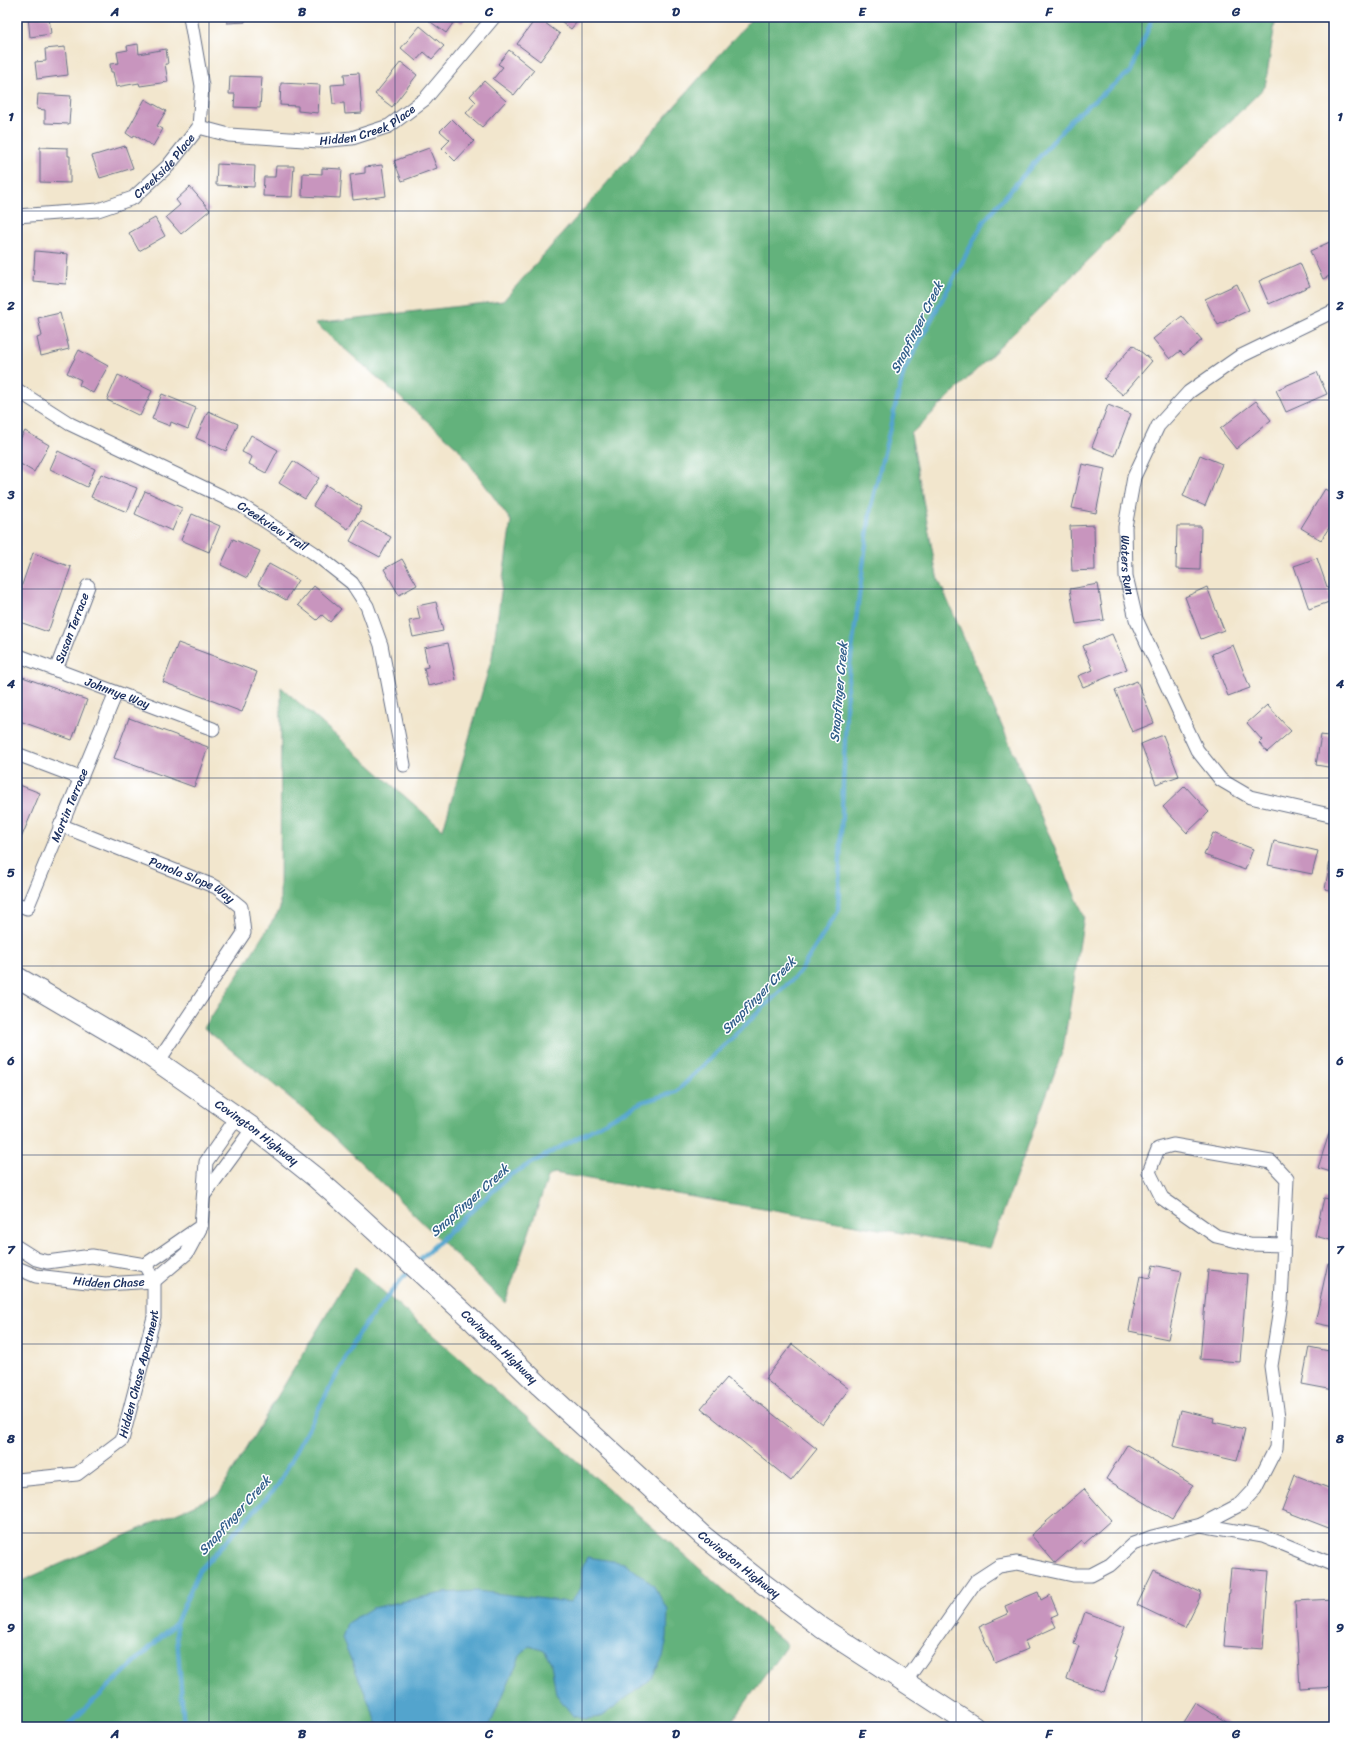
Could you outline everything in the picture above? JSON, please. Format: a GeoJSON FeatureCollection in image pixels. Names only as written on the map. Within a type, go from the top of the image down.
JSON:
{"type":"FeatureCollection","features":[{"type":"Feature","properties":{"kind":"main road","name":"Covington Highway"},"geometry":{"type":"LineString","coordinates":[[17,976],[134,1046],[246,1122],[316,1178],[359,1216],[474,1322],[540,1386],[702,1535],[822,1628],[974,1727]]}},
{"type":"Feature","properties":{"kind":"street","name":"Creekside Place"},"geometry":{"type":"LineString","coordinates":[[17,216],[98,210],[133,198],[168,166],[199,127],[202,86],[190,17]]}},
{"type":"Feature","properties":{"kind":"street","name":"Hidden Creek Place"},"geometry":{"type":"LineString","coordinates":[[199,127],[228,135],[319,141],[352,138],[389,126],[425,99],[494,17]]}},
{"type":"Feature","properties":{"kind":"street","name":"Waters Run"},"geometry":{"type":"LineString","coordinates":[[1334,311],[1239,357],[1189,392],[1158,426],[1134,476],[1125,527],[1126,576],[1136,619],[1197,750],[1221,780],[1250,797],[1334,816]]}},
{"type":"Feature","properties":{"kind":"street","name":"Creekview Trail"},"geometry":{"type":"LineString","coordinates":[[17,390],[70,424],[242,506],[314,553],[352,583],[367,606],[381,645],[404,765]]}},
{"type":"Feature","properties":{"kind":"street","name":"Susan Terrace"},"geometry":{"type":"LineString","coordinates":[[56,670],[88,586]]}},
{"type":"Feature","properties":{"kind":"street","name":"Johnnye Way"},"geometry":{"type":"LineString","coordinates":[[22,657],[213,729]]}},
{"type":"Feature","properties":{"kind":"street","name":"Martin Terrace"},"geometry":{"type":"LineString","coordinates":[[17,904],[27,908],[60,825],[116,693]]}},
{"type":"Feature","properties":{"kind":"street"},"geometry":{"type":"LineString","coordinates":[[17,754],[80,778]]}},
{"type":"Feature","properties":{"kind":"street","name":"Panola Slope Way"},"geometry":{"type":"LineString","coordinates":[[60,825],[216,887],[241,907],[244,933],[158,1062]]}},
{"type":"Feature","properties":{"kind":"street"},"geometry":{"type":"LineString","coordinates":[[203,1196],[227,1161],[246,1122]]}},
{"type":"Feature","properties":{"kind":"street","name":"Hidden Chase"},"geometry":{"type":"LineString","coordinates":[[17,1268],[36,1276],[105,1284],[154,1281],[187,1253],[201,1227],[206,1162],[246,1122]]}},
{"type":"Feature","properties":{"kind":"street"},"geometry":{"type":"LineString","coordinates":[[905,1682],[976,1581],[999,1566],[1017,1563],[1073,1575],[1091,1575],[1110,1565],[1133,1544],[1152,1536],[1201,1525],[1241,1504],[1255,1489],[1276,1448],[1278,1417],[1271,1366],[1281,1304],[1284,1245],[1287,1179],[1270,1162],[1173,1146],[1158,1149],[1149,1172],[1162,1198],[1216,1236],[1250,1244],[1284,1245]]}},
{"type":"Feature","properties":{"kind":"street","name":"Hidden Chase"},"geometry":{"type":"LineString","coordinates":[[17,1247],[36,1259],[47,1262],[92,1256],[145,1265],[201,1227]]}},
{"type":"Feature","properties":{"kind":"street","name":"Hidden Chase Apartment"},"geometry":{"type":"LineString","coordinates":[[17,1480],[77,1474],[122,1440],[154,1317],[154,1281],[145,1265]]}},
{"type":"Feature","properties":{"kind":"street"},"geometry":{"type":"LineString","coordinates":[[1201,1525],[1263,1536],[1334,1564]]}},
{"type":"Feature","properties":{"kind":"green space"},"geometry":{"type":"Polygon","coordinates":[[[753,17],[1276,17],[1265,87],[911,434],[937,576],[1084,916],[1063,1050],[990,1248],[554,1173],[548,1177],[505,1303],[316,1119],[204,1028],[280,909],[281,687],[443,830],[492,657],[511,521],[458,448],[315,323],[503,301],[753,17]]]}},
{"type":"Feature","properties":{"kind":"green space"},"geometry":{"type":"Polygon","coordinates":[[[355,1267],[787,1645],[728,1727],[17,1727],[17,1583],[219,1494],[355,1267]]]}},
{"type":"Feature","properties":{"kind":"water"},"geometry":{"type":"Polygon","coordinates":[[[587,1557],[625,1563],[653,1585],[668,1610],[667,1637],[663,1657],[651,1679],[601,1717],[585,1719],[573,1716],[556,1694],[551,1663],[545,1651],[530,1646],[520,1656],[489,1727],[379,1727],[342,1638],[347,1623],[372,1608],[443,1593],[476,1591],[570,1602],[581,1588],[582,1568],[587,1557]]]}},
{"type":"Feature","properties":{"kind":"building"},"geometry":{"type":"Polygon","coordinates":[[[28,17],[49,17],[51,34],[30,37],[28,17]]]}},
{"type":"Feature","properties":{"kind":"building"},"geometry":{"type":"Polygon","coordinates":[[[227,17],[245,17],[245,22],[227,23],[227,17]]]}},
{"type":"Feature","properties":{"kind":"building"},"geometry":{"type":"Polygon","coordinates":[[[431,17],[466,17],[462,23],[456,19],[446,33],[428,20],[431,17]]]}},
{"type":"Feature","properties":{"kind":"building"},"geometry":{"type":"Polygon","coordinates":[[[537,17],[560,34],[540,61],[517,44],[537,17]]]}},
{"type":"Feature","properties":{"kind":"building"},"geometry":{"type":"Polygon","coordinates":[[[556,17],[581,17],[571,29],[556,17]]]}},
{"type":"Feature","properties":{"kind":"building"},"geometry":{"type":"Polygon","coordinates":[[[420,26],[444,46],[432,59],[424,52],[416,61],[401,48],[420,26]]]}},
{"type":"Feature","properties":{"kind":"building"},"geometry":{"type":"Polygon","coordinates":[[[138,44],[139,54],[166,49],[168,64],[165,64],[168,82],[140,86],[139,83],[116,87],[110,64],[119,63],[117,52],[128,50],[127,46],[138,44]]]}},
{"type":"Feature","properties":{"kind":"building"},"geometry":{"type":"Polygon","coordinates":[[[65,47],[68,75],[37,79],[35,62],[46,61],[45,49],[65,47]]]}},
{"type":"Feature","properties":{"kind":"building"},"geometry":{"type":"Polygon","coordinates":[[[509,50],[534,70],[514,95],[493,79],[503,67],[498,64],[509,50]]]}},
{"type":"Feature","properties":{"kind":"building"},"geometry":{"type":"Polygon","coordinates":[[[401,62],[417,75],[392,107],[375,94],[401,62]]]}},
{"type":"Feature","properties":{"kind":"building"},"geometry":{"type":"Polygon","coordinates":[[[359,73],[362,113],[345,114],[344,103],[333,104],[331,85],[345,84],[344,74],[359,73]]]}},
{"type":"Feature","properties":{"kind":"building"},"geometry":{"type":"Polygon","coordinates":[[[230,76],[262,77],[260,108],[234,107],[235,94],[229,94],[230,76]]]}},
{"type":"Feature","properties":{"kind":"building"},"geometry":{"type":"Polygon","coordinates":[[[484,81],[506,101],[482,127],[466,113],[476,102],[470,96],[484,81]]]}},
{"type":"Feature","properties":{"kind":"building"},"geometry":{"type":"Polygon","coordinates":[[[281,83],[320,85],[318,113],[298,111],[298,106],[280,105],[281,83]]]}},
{"type":"Feature","properties":{"kind":"building"},"geometry":{"type":"Polygon","coordinates":[[[38,94],[71,96],[69,124],[45,123],[45,110],[37,109],[38,94]]]}},
{"type":"Feature","properties":{"kind":"building"},"geometry":{"type":"Polygon","coordinates":[[[145,99],[166,111],[157,126],[163,129],[153,146],[134,135],[133,138],[126,133],[145,99]]]}},
{"type":"Feature","properties":{"kind":"building"},"geometry":{"type":"Polygon","coordinates":[[[452,119],[474,141],[455,161],[442,148],[450,140],[440,131],[452,119]]]}},
{"type":"Feature","properties":{"kind":"building"},"geometry":{"type":"Polygon","coordinates":[[[125,146],[133,168],[100,178],[92,156],[125,146]]]}},
{"type":"Feature","properties":{"kind":"building"},"geometry":{"type":"Polygon","coordinates":[[[40,147],[68,148],[68,156],[70,156],[70,183],[40,182],[40,147]]]}},
{"type":"Feature","properties":{"kind":"building"},"geometry":{"type":"Polygon","coordinates":[[[429,148],[437,168],[402,181],[394,161],[429,148]]]}},
{"type":"Feature","properties":{"kind":"building"},"geometry":{"type":"Polygon","coordinates":[[[217,164],[255,166],[254,187],[216,185],[217,164]]]}},
{"type":"Feature","properties":{"kind":"building"},"geometry":{"type":"Polygon","coordinates":[[[382,165],[386,196],[353,200],[350,175],[365,173],[365,167],[382,165]]]}},
{"type":"Feature","properties":{"kind":"building"},"geometry":{"type":"Polygon","coordinates":[[[276,166],[294,166],[292,197],[263,196],[264,177],[275,177],[276,166]]]}},
{"type":"Feature","properties":{"kind":"building"},"geometry":{"type":"Polygon","coordinates":[[[322,168],[342,169],[340,198],[302,196],[303,173],[322,174],[322,168]]]}},
{"type":"Feature","properties":{"kind":"building"},"geometry":{"type":"Polygon","coordinates":[[[190,187],[210,210],[181,234],[166,217],[180,205],[176,200],[190,187]]]}},
{"type":"Feature","properties":{"kind":"building"},"geometry":{"type":"Polygon","coordinates":[[[155,218],[165,236],[139,251],[129,233],[155,218]]]}},
{"type":"Feature","properties":{"kind":"building"},"geometry":{"type":"Polygon","coordinates":[[[1334,240],[1334,274],[1323,279],[1310,251],[1334,240]]]}},
{"type":"Feature","properties":{"kind":"building"},"geometry":{"type":"Polygon","coordinates":[[[35,251],[68,254],[66,284],[33,281],[35,251]]]}},
{"type":"Feature","properties":{"kind":"building"},"geometry":{"type":"Polygon","coordinates":[[[1300,263],[1310,286],[1269,304],[1259,281],[1300,263]]]}},
{"type":"Feature","properties":{"kind":"building"},"geometry":{"type":"Polygon","coordinates":[[[1237,284],[1249,310],[1218,325],[1205,299],[1237,284]]]}},
{"type":"Feature","properties":{"kind":"building"},"geometry":{"type":"Polygon","coordinates":[[[60,313],[69,349],[41,356],[37,338],[42,336],[38,318],[60,313]]]}},
{"type":"Feature","properties":{"kind":"building"},"geometry":{"type":"Polygon","coordinates":[[[1182,316],[1202,340],[1184,355],[1180,351],[1170,359],[1153,339],[1182,316]]]}},
{"type":"Feature","properties":{"kind":"building"},"geometry":{"type":"Polygon","coordinates":[[[1133,345],[1152,361],[1123,395],[1104,379],[1133,345]]]}},
{"type":"Feature","properties":{"kind":"building"},"geometry":{"type":"Polygon","coordinates":[[[79,350],[108,366],[93,393],[79,385],[81,380],[67,373],[79,350]]]}},
{"type":"Feature","properties":{"kind":"building"},"geometry":{"type":"Polygon","coordinates":[[[1317,372],[1327,394],[1286,412],[1276,390],[1317,372]]]}},
{"type":"Feature","properties":{"kind":"building"},"geometry":{"type":"Polygon","coordinates":[[[118,375],[152,391],[140,416],[107,400],[118,375]]]}},
{"type":"Feature","properties":{"kind":"building"},"geometry":{"type":"Polygon","coordinates":[[[162,394],[196,408],[188,429],[171,422],[170,426],[152,419],[162,394]]]}},
{"type":"Feature","properties":{"kind":"building"},"geometry":{"type":"Polygon","coordinates":[[[1256,401],[1271,420],[1236,449],[1220,429],[1256,401]]]}},
{"type":"Feature","properties":{"kind":"building"},"geometry":{"type":"Polygon","coordinates":[[[1108,405],[1131,414],[1115,456],[1092,447],[1108,405]]]}},
{"type":"Feature","properties":{"kind":"building"},"geometry":{"type":"Polygon","coordinates":[[[208,411],[238,424],[226,451],[196,438],[208,411]]]}},
{"type":"Feature","properties":{"kind":"building"},"geometry":{"type":"Polygon","coordinates":[[[25,431],[49,445],[34,472],[17,462],[17,444],[25,431]]]}},
{"type":"Feature","properties":{"kind":"building"},"geometry":{"type":"Polygon","coordinates":[[[251,435],[278,450],[266,473],[249,464],[252,457],[242,452],[251,435]]]}},
{"type":"Feature","properties":{"kind":"building"},"geometry":{"type":"Polygon","coordinates":[[[58,451],[95,469],[87,487],[50,469],[58,451]]]}},
{"type":"Feature","properties":{"kind":"building"},"geometry":{"type":"Polygon","coordinates":[[[1200,455],[1222,464],[1205,506],[1183,496],[1200,455]]]}},
{"type":"Feature","properties":{"kind":"building"},"geometry":{"type":"Polygon","coordinates":[[[293,461],[319,478],[305,499],[279,483],[293,461]]]}},
{"type":"Feature","properties":{"kind":"building"},"geometry":{"type":"Polygon","coordinates":[[[1082,464],[1105,469],[1096,513],[1072,508],[1082,464]]]}},
{"type":"Feature","properties":{"kind":"building"},"geometry":{"type":"Polygon","coordinates":[[[101,474],[137,488],[127,512],[91,497],[101,474]]]}},
{"type":"Feature","properties":{"kind":"building"},"geometry":{"type":"Polygon","coordinates":[[[326,485],[362,507],[348,529],[313,506],[326,485]]]}},
{"type":"Feature","properties":{"kind":"building"},"geometry":{"type":"Polygon","coordinates":[[[1325,489],[1334,495],[1334,520],[1321,540],[1301,528],[1325,489]]]}},
{"type":"Feature","properties":{"kind":"building"},"geometry":{"type":"Polygon","coordinates":[[[145,491],[182,508],[172,531],[135,514],[145,491]]]}},
{"type":"Feature","properties":{"kind":"building"},"geometry":{"type":"Polygon","coordinates":[[[192,514],[220,526],[209,552],[181,540],[192,514]]]}},
{"type":"Feature","properties":{"kind":"building"},"geometry":{"type":"Polygon","coordinates":[[[361,521],[391,537],[380,557],[350,541],[361,521]]]}},
{"type":"Feature","properties":{"kind":"building"},"geometry":{"type":"Polygon","coordinates":[[[1094,525],[1095,570],[1072,571],[1070,526],[1094,525]]]}},
{"type":"Feature","properties":{"kind":"building"},"geometry":{"type":"Polygon","coordinates":[[[1177,526],[1201,526],[1200,570],[1176,569],[1177,526]]]}},
{"type":"Feature","properties":{"kind":"building"},"geometry":{"type":"Polygon","coordinates":[[[233,539],[260,551],[247,578],[221,565],[233,539]]]}},
{"type":"Feature","properties":{"kind":"building"},"geometry":{"type":"Polygon","coordinates":[[[33,553],[71,567],[48,632],[17,621],[17,599],[33,553]]]}},
{"type":"Feature","properties":{"kind":"building"},"geometry":{"type":"Polygon","coordinates":[[[1317,558],[1332,601],[1309,609],[1294,566],[1317,558]]]}},
{"type":"Feature","properties":{"kind":"building"},"geometry":{"type":"Polygon","coordinates":[[[402,559],[417,585],[399,595],[384,569],[402,559]]]}},
{"type":"Feature","properties":{"kind":"building"},"geometry":{"type":"Polygon","coordinates":[[[269,564],[298,580],[286,600],[258,584],[269,564]]]}},
{"type":"Feature","properties":{"kind":"building"},"geometry":{"type":"Polygon","coordinates":[[[1098,584],[1104,620],[1076,624],[1070,589],[1098,584]]]}},
{"type":"Feature","properties":{"kind":"building"},"geometry":{"type":"Polygon","coordinates":[[[314,586],[341,609],[330,622],[322,615],[317,620],[298,605],[314,586]]]}},
{"type":"Feature","properties":{"kind":"building"},"geometry":{"type":"Polygon","coordinates":[[[1207,587],[1224,630],[1201,639],[1185,597],[1207,587]]]}},
{"type":"Feature","properties":{"kind":"building"},"geometry":{"type":"Polygon","coordinates":[[[436,602],[443,631],[413,637],[409,621],[420,619],[417,606],[436,602]]]}},
{"type":"Feature","properties":{"kind":"building"},"geometry":{"type":"Polygon","coordinates":[[[1112,634],[1127,669],[1083,687],[1078,676],[1093,670],[1083,646],[1112,634]]]}},
{"type":"Feature","properties":{"kind":"building"},"geometry":{"type":"Polygon","coordinates":[[[178,643],[257,672],[242,712],[163,682],[178,643]]]}},
{"type":"Feature","properties":{"kind":"building"},"geometry":{"type":"Polygon","coordinates":[[[448,643],[456,680],[428,686],[424,668],[428,667],[424,648],[448,643]]]}},
{"type":"Feature","properties":{"kind":"building"},"geometry":{"type":"Polygon","coordinates":[[[1233,645],[1250,688],[1228,696],[1212,654],[1233,645]]]}},
{"type":"Feature","properties":{"kind":"building"},"geometry":{"type":"Polygon","coordinates":[[[17,675],[87,700],[72,740],[17,720],[17,675]]]}},
{"type":"Feature","properties":{"kind":"building"},"geometry":{"type":"Polygon","coordinates":[[[1137,681],[1154,723],[1132,732],[1115,690],[1137,681]]]}},
{"type":"Feature","properties":{"kind":"building"},"geometry":{"type":"Polygon","coordinates":[[[1267,705],[1291,731],[1267,752],[1259,743],[1262,740],[1247,723],[1267,705]]]}},
{"type":"Feature","properties":{"kind":"building"},"geometry":{"type":"Polygon","coordinates":[[[129,718],[208,747],[194,787],[114,758],[129,718]]]}},
{"type":"Feature","properties":{"kind":"building"},"geometry":{"type":"Polygon","coordinates":[[[1163,735],[1179,776],[1156,784],[1141,744],[1163,735]]]}},
{"type":"Feature","properties":{"kind":"building"},"geometry":{"type":"Polygon","coordinates":[[[1321,735],[1334,737],[1334,768],[1316,765],[1321,735]]]}},
{"type":"Feature","properties":{"kind":"building"},"geometry":{"type":"Polygon","coordinates":[[[17,784],[40,793],[17,848],[17,784]]]}},
{"type":"Feature","properties":{"kind":"building"},"geometry":{"type":"Polygon","coordinates":[[[1185,786],[1209,812],[1187,833],[1163,807],[1185,786]]]}},
{"type":"Feature","properties":{"kind":"building"},"geometry":{"type":"Polygon","coordinates":[[[1213,833],[1253,849],[1245,870],[1204,855],[1213,833]]]}},
{"type":"Feature","properties":{"kind":"building"},"geometry":{"type":"Polygon","coordinates":[[[1274,841],[1318,851],[1312,874],[1268,865],[1274,841]]]}},
{"type":"Feature","properties":{"kind":"building"},"geometry":{"type":"Polygon","coordinates":[[[1330,861],[1334,862],[1334,891],[1325,889],[1330,861]]]}},
{"type":"Feature","properties":{"kind":"building"},"geometry":{"type":"Polygon","coordinates":[[[1334,1118],[1334,1173],[1318,1168],[1334,1118]]]}},
{"type":"Feature","properties":{"kind":"building"},"geometry":{"type":"Polygon","coordinates":[[[1324,1198],[1334,1200],[1334,1241],[1315,1236],[1324,1198]]]}},
{"type":"Feature","properties":{"kind":"building"},"geometry":{"type":"Polygon","coordinates":[[[1328,1263],[1334,1264],[1334,1327],[1315,1323],[1328,1263]]]}},
{"type":"Feature","properties":{"kind":"building"},"geometry":{"type":"Polygon","coordinates":[[[1153,1265],[1182,1271],[1168,1339],[1129,1331],[1140,1276],[1150,1278],[1153,1265]]]}},
{"type":"Feature","properties":{"kind":"building"},"geometry":{"type":"Polygon","coordinates":[[[1208,1270],[1247,1274],[1240,1362],[1200,1359],[1208,1270]]]}},
{"type":"Feature","properties":{"kind":"building"},"geometry":{"type":"Polygon","coordinates":[[[792,1344],[849,1389],[822,1424],[765,1379],[792,1344]]]}},
{"type":"Feature","properties":{"kind":"building"},"geometry":{"type":"Polygon","coordinates":[[[1309,1347],[1334,1352],[1334,1390],[1302,1384],[1309,1347]]]}},
{"type":"Feature","properties":{"kind":"building"},"geometry":{"type":"Polygon","coordinates":[[[727,1378],[817,1449],[791,1481],[701,1408],[727,1378]]]}},
{"type":"Feature","properties":{"kind":"building"},"geometry":{"type":"Polygon","coordinates":[[[1181,1410],[1214,1418],[1213,1422],[1245,1429],[1237,1461],[1173,1446],[1181,1410]]]}},
{"type":"Feature","properties":{"kind":"building"},"geometry":{"type":"Polygon","coordinates":[[[1127,1445],[1193,1485],[1172,1519],[1106,1479],[1127,1445]]]}},
{"type":"Feature","properties":{"kind":"building"},"geometry":{"type":"Polygon","coordinates":[[[1295,1475],[1334,1490],[1334,1530],[1282,1510],[1295,1475]]]}},
{"type":"Feature","properties":{"kind":"building"},"geometry":{"type":"Polygon","coordinates":[[[1084,1489],[1111,1520],[1084,1544],[1081,1540],[1055,1563],[1031,1535],[1084,1489]]]}},
{"type":"Feature","properties":{"kind":"building"},"geometry":{"type":"Polygon","coordinates":[[[1231,1568],[1269,1571],[1263,1649],[1224,1646],[1231,1568]]]}},
{"type":"Feature","properties":{"kind":"building"},"geometry":{"type":"Polygon","coordinates":[[[1154,1570],[1202,1593],[1185,1628],[1137,1605],[1154,1570]]]}},
{"type":"Feature","properties":{"kind":"building"},"geometry":{"type":"Polygon","coordinates":[[[1038,1592],[1041,1600],[1050,1595],[1058,1614],[1051,1617],[1056,1627],[1025,1641],[1028,1649],[995,1663],[979,1627],[1008,1614],[1005,1606],[1038,1592]]]}},
{"type":"Feature","properties":{"kind":"building"},"geometry":{"type":"Polygon","coordinates":[[[1334,1599],[1334,1687],[1300,1689],[1295,1601],[1334,1599]]]}},
{"type":"Feature","properties":{"kind":"building"},"geometry":{"type":"Polygon","coordinates":[[[1085,1612],[1125,1627],[1114,1657],[1116,1658],[1104,1692],[1067,1679],[1079,1646],[1074,1644],[1085,1612]]]}},
{"type":"Feature","properties":{"kind":"building"},"geometry":{"type":"Polygon","coordinates":[[[1196,1703],[1231,1725],[1230,1727],[1181,1727],[1196,1703]]]}},
{"type":"Feature","properties":{"kind":"waterway","name":"Snapfinger Creek"},"geometry":{"type":"LineString","coordinates":[[416,1263],[510,1175],[642,1102],[676,1092],[799,973],[838,911],[847,688],[871,506],[904,371],[984,221],[1073,118],[1131,71],[1153,17]]}},
{"type":"Feature","properties":{"kind":"waterway","name":"Snapfinger Creek"},"geometry":{"type":"LineString","coordinates":[[184,1727],[176,1623],[199,1571],[278,1485],[360,1331],[409,1270]]}},
{"type":"Feature","properties":{"kind":"waterway"},"geometry":{"type":"LineString","coordinates":[[66,1727],[176,1623]]}}]}
